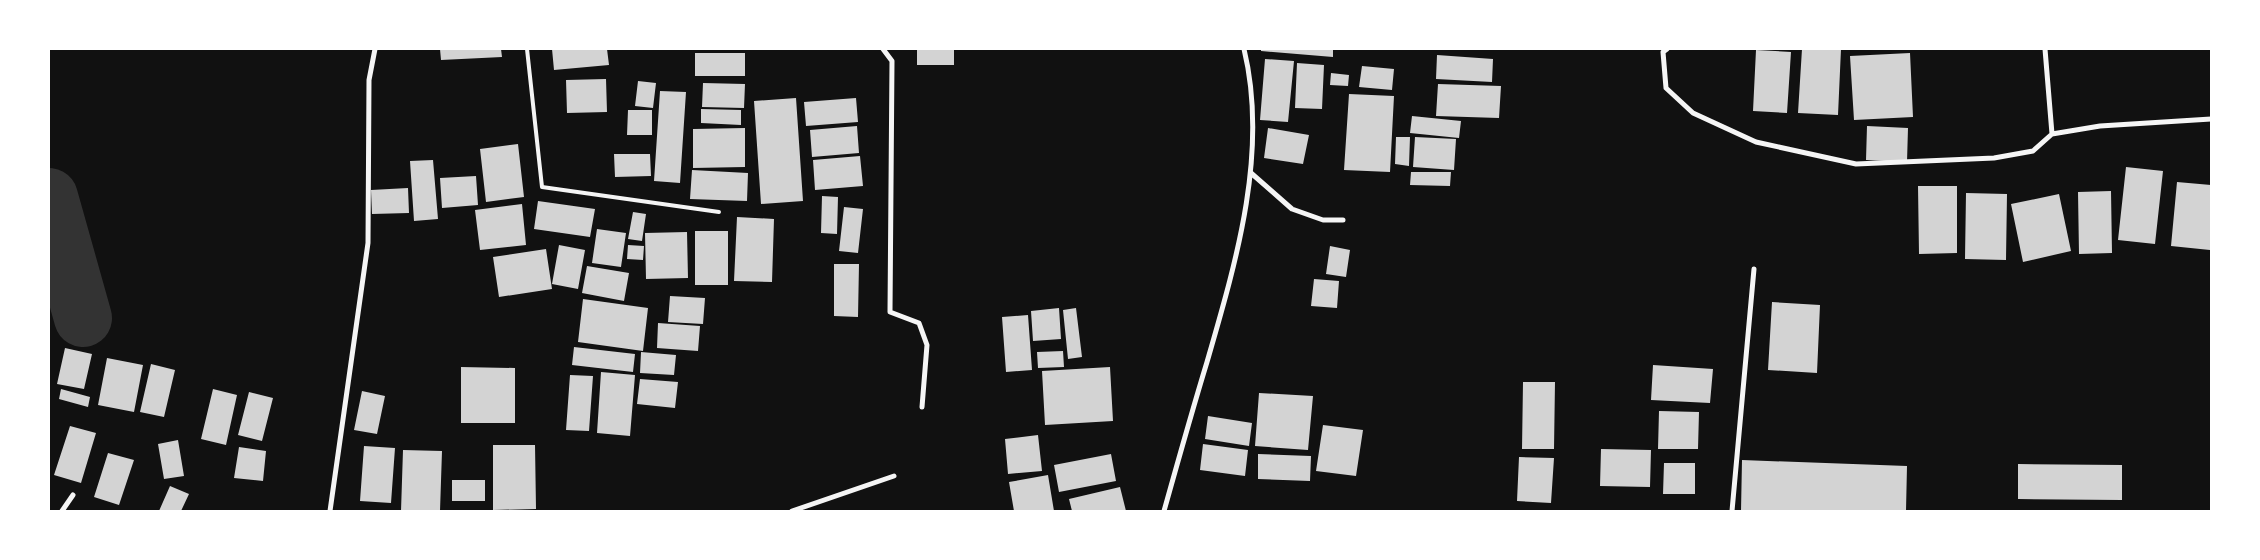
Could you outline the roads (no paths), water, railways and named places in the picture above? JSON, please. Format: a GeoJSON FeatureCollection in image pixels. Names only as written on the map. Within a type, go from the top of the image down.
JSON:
{"type":"FeatureCollection","features":[{"type":"Feature","properties":{"kind":"street"},"geometry":{"type":"LineString","coordinates":[[330,511],[368,243],[370,80],[375,49]]}},
{"type":"Feature","properties":{"kind":"street"},"geometry":{"type":"LineString","coordinates":[[882,49],[892,61],[890,312],[920,323],[927,345],[922,407]]}},
{"type":"Feature","properties":{"kind":"street"},"geometry":{"type":"LineString","coordinates":[[1164,511],[1229,286],[1251,173],[1250,76],[1244,49]]}},
{"type":"Feature","properties":{"kind":"street"},"geometry":{"type":"LineString","coordinates":[[1667,49],[1664,52],[1666,88],[1693,112],[1756,142],[1856,164],[1994,158],[2033,151],[2052,134],[2100,126],[2211,119]]}},
{"type":"Feature","properties":{"kind":"street"},"geometry":{"type":"LineString","coordinates":[[2045,49],[2052,134]]}},
{"type":"Feature","properties":{"kind":"street"},"geometry":{"type":"LineString","coordinates":[[1251,173],[1292,208],[1322,220],[1343,220]]}},
{"type":"Feature","properties":{"kind":"street"},"geometry":{"type":"LineString","coordinates":[[1732,511],[1754,269]]}},
{"type":"Feature","properties":{"kind":"street"},"geometry":{"type":"LineString","coordinates":[[792,511],[894,476]]}},
{"type":"Feature","properties":{"kind":"street"},"geometry":{"type":"LineString","coordinates":[[62,511],[73,495]]}},
{"type":"Feature","properties":{"kind":"lane"},"geometry":{"type":"LineString","coordinates":[[527,49],[542,187],[719,212]]}},
{"type":"Feature","properties":{"kind":"waterway"},"geometry":{"type":"LineString","coordinates":[[49,197],[83,318]]}}]}
